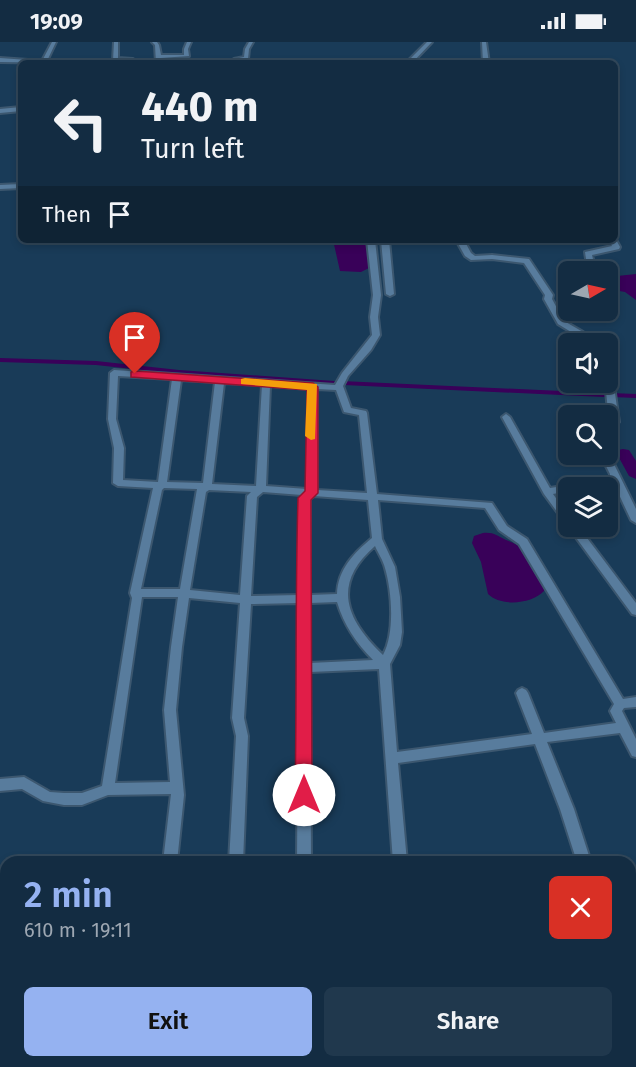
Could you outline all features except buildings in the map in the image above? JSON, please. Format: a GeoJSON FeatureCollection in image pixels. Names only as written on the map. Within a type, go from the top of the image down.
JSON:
{"type":"FeatureCollection","features":[{"type":"Feature","properties":{"kind":"street"},"geometry":{"type":"LineString","coordinates":[[45,60],[54,42]]}},
{"type":"Feature","properties":{"kind":"street"},"geometry":{"type":"LineString","coordinates":[[116,42],[115,60],[131,60]]}},
{"type":"Feature","properties":{"kind":"street"},"geometry":{"type":"LineString","coordinates":[[154,42],[157,45],[158,60],[187,56],[186,49],[189,42]]}},
{"type":"Feature","properties":{"kind":"street"},"geometry":{"type":"LineString","coordinates":[[236,60],[246,58],[250,42]]}},
{"type":"Feature","properties":{"kind":"street"},"geometry":{"type":"LineString","coordinates":[[406,60],[422,42]]}},
{"type":"Feature","properties":{"kind":"street"},"geometry":{"type":"LineString","coordinates":[[412,60],[430,42]]}},
{"type":"Feature","properties":{"kind":"street"},"geometry":{"type":"LineString","coordinates":[[484,42],[486,60]]}},
{"type":"Feature","properties":{"kind":"street"},"geometry":{"type":"LineString","coordinates":[[0,67],[3,60],[18,61]]}},
{"type":"Feature","properties":{"kind":"street"},"geometry":{"type":"LineString","coordinates":[[0,111],[18,110]]}},
{"type":"Feature","properties":{"kind":"street"},"geometry":{"type":"LineString","coordinates":[[0,188],[18,186]]}},
{"type":"Feature","properties":{"kind":"street"},"geometry":{"type":"LineString","coordinates":[[371,243],[377,295],[374,317],[376,335],[358,361],[343,377],[339,388],[347,410],[363,413],[377,538],[390,567],[396,607],[394,645],[384,664],[400,856]]}},
{"type":"Feature","properties":{"kind":"street"},"geometry":{"type":"LineString","coordinates":[[384,243],[390,294]]}},
{"type":"Feature","properties":{"kind":"street"},"geometry":{"type":"LineString","coordinates":[[462,243],[471,257],[523,260],[529,263],[549,295],[548,299],[561,322],[579,333]]}},
{"type":"Feature","properties":{"kind":"street"},"geometry":{"type":"LineString","coordinates":[[590,261],[588,254],[614,248],[616,247],[614,243]]}},
{"type":"Feature","properties":{"kind":"street"},"geometry":{"type":"LineString","coordinates":[[339,388],[114,373],[112,419],[119,448],[118,483],[261,489],[488,505],[503,528],[523,542],[620,704]]}},
{"type":"Feature","properties":{"kind":"street"},"geometry":{"type":"LineString","coordinates":[[108,789],[137,598],[135,593],[157,489],[162,485],[177,376]]}},
{"type":"Feature","properties":{"kind":"street"},"geometry":{"type":"LineString","coordinates":[[171,856],[177,810],[177,789],[171,743],[170,700],[183,593],[201,491],[207,487],[220,380]]}},
{"type":"Feature","properties":{"kind":"street"},"geometry":{"type":"LineString","coordinates":[[236,856],[243,736],[238,718],[248,600],[252,496],[261,489],[266,383]]}},
{"type":"Feature","properties":{"kind":"street"},"geometry":{"type":"LineString","coordinates":[[312,493],[313,387]]}},
{"type":"Feature","properties":{"kind":"street"},"geometry":{"type":"LineString","coordinates":[[506,417],[558,508]]}},
{"type":"Feature","properties":{"kind":"street"},"geometry":{"type":"LineString","coordinates":[[618,482],[636,520]]}},
{"type":"Feature","properties":{"kind":"street"},"geometry":{"type":"LineString","coordinates":[[547,492],[558,490]]}},
{"type":"Feature","properties":{"kind":"street"},"geometry":{"type":"LineString","coordinates":[[304,856],[305,498],[312,493]]}},
{"type":"Feature","properties":{"kind":"street"},"geometry":{"type":"LineString","coordinates":[[580,537],[636,611]]}},
{"type":"Feature","properties":{"kind":"street"},"geometry":{"type":"LineString","coordinates":[[377,538],[350,563],[344,583],[343,598],[346,615],[355,634],[384,664]]}},
{"type":"Feature","properties":{"kind":"street"},"geometry":{"type":"LineString","coordinates":[[135,593],[183,593],[248,600],[343,598]]}},
{"type":"Feature","properties":{"kind":"street"},"geometry":{"type":"LineString","coordinates":[[306,668],[384,664]]}},
{"type":"Feature","properties":{"kind":"street"},"geometry":{"type":"LineString","coordinates":[[522,693],[582,856]]}},
{"type":"Feature","properties":{"kind":"street"},"geometry":{"type":"LineString","coordinates":[[620,704],[636,702]]}},
{"type":"Feature","properties":{"kind":"street"},"geometry":{"type":"LineString","coordinates":[[620,704],[616,711],[636,752]]}},
{"type":"Feature","properties":{"kind":"street"},"geometry":{"type":"LineString","coordinates":[[392,758],[541,740],[624,727]]}},
{"type":"Feature","properties":{"kind":"street"},"geometry":{"type":"LineString","coordinates":[[0,785],[24,783],[48,797],[64,799],[82,799],[108,789],[177,789]]}},
{"type":"Feature","properties":{"kind":"shaded area"},"geometry":{"type":"Polygon","coordinates":[[[334,243],[368,243],[371,267],[361,272],[340,271],[334,243]]]}},
{"type":"Feature","properties":{"kind":"shaded area"},"geometry":{"type":"Polygon","coordinates":[[[636,274],[636,300],[625,292],[618,291],[618,276],[636,274]]]}},
{"type":"Feature","properties":{"kind":"shaded area"},"geometry":{"type":"Polygon","coordinates":[[[618,450],[629,450],[636,461],[636,479],[629,476],[618,456],[618,450]]]}},
{"type":"Feature","properties":{"kind":"shaded area"},"geometry":{"type":"Polygon","coordinates":[[[483,533],[495,535],[524,550],[532,568],[542,581],[544,591],[532,599],[516,602],[501,601],[488,594],[481,562],[472,543],[474,536],[483,533]]]}},
{"type":"Feature","properties":{"kind":"waterway"},"geometry":{"type":"LineString","coordinates":[[0,360],[96,363],[179,372],[334,383]]}},
{"type":"Feature","properties":{"kind":"waterway"},"geometry":{"type":"LineString","coordinates":[[344,383],[604,395]]}},
{"type":"Feature","properties":{"kind":"waterway"},"geometry":{"type":"LineString","coordinates":[[613,395],[636,396]]}},
{"type":"Feature","properties":{"kind":"slow traffic"},"geometry":{"type":"LineString","coordinates":[[245,382],[313,387],[311,436]]}},
{"type":"Feature","properties":{"kind":"route"},"geometry":{"type":"LineString","coordinates":[[135,374],[313,387],[312,493],[306,495],[305,498],[304,543],[306,668],[304,795]]}}]}
